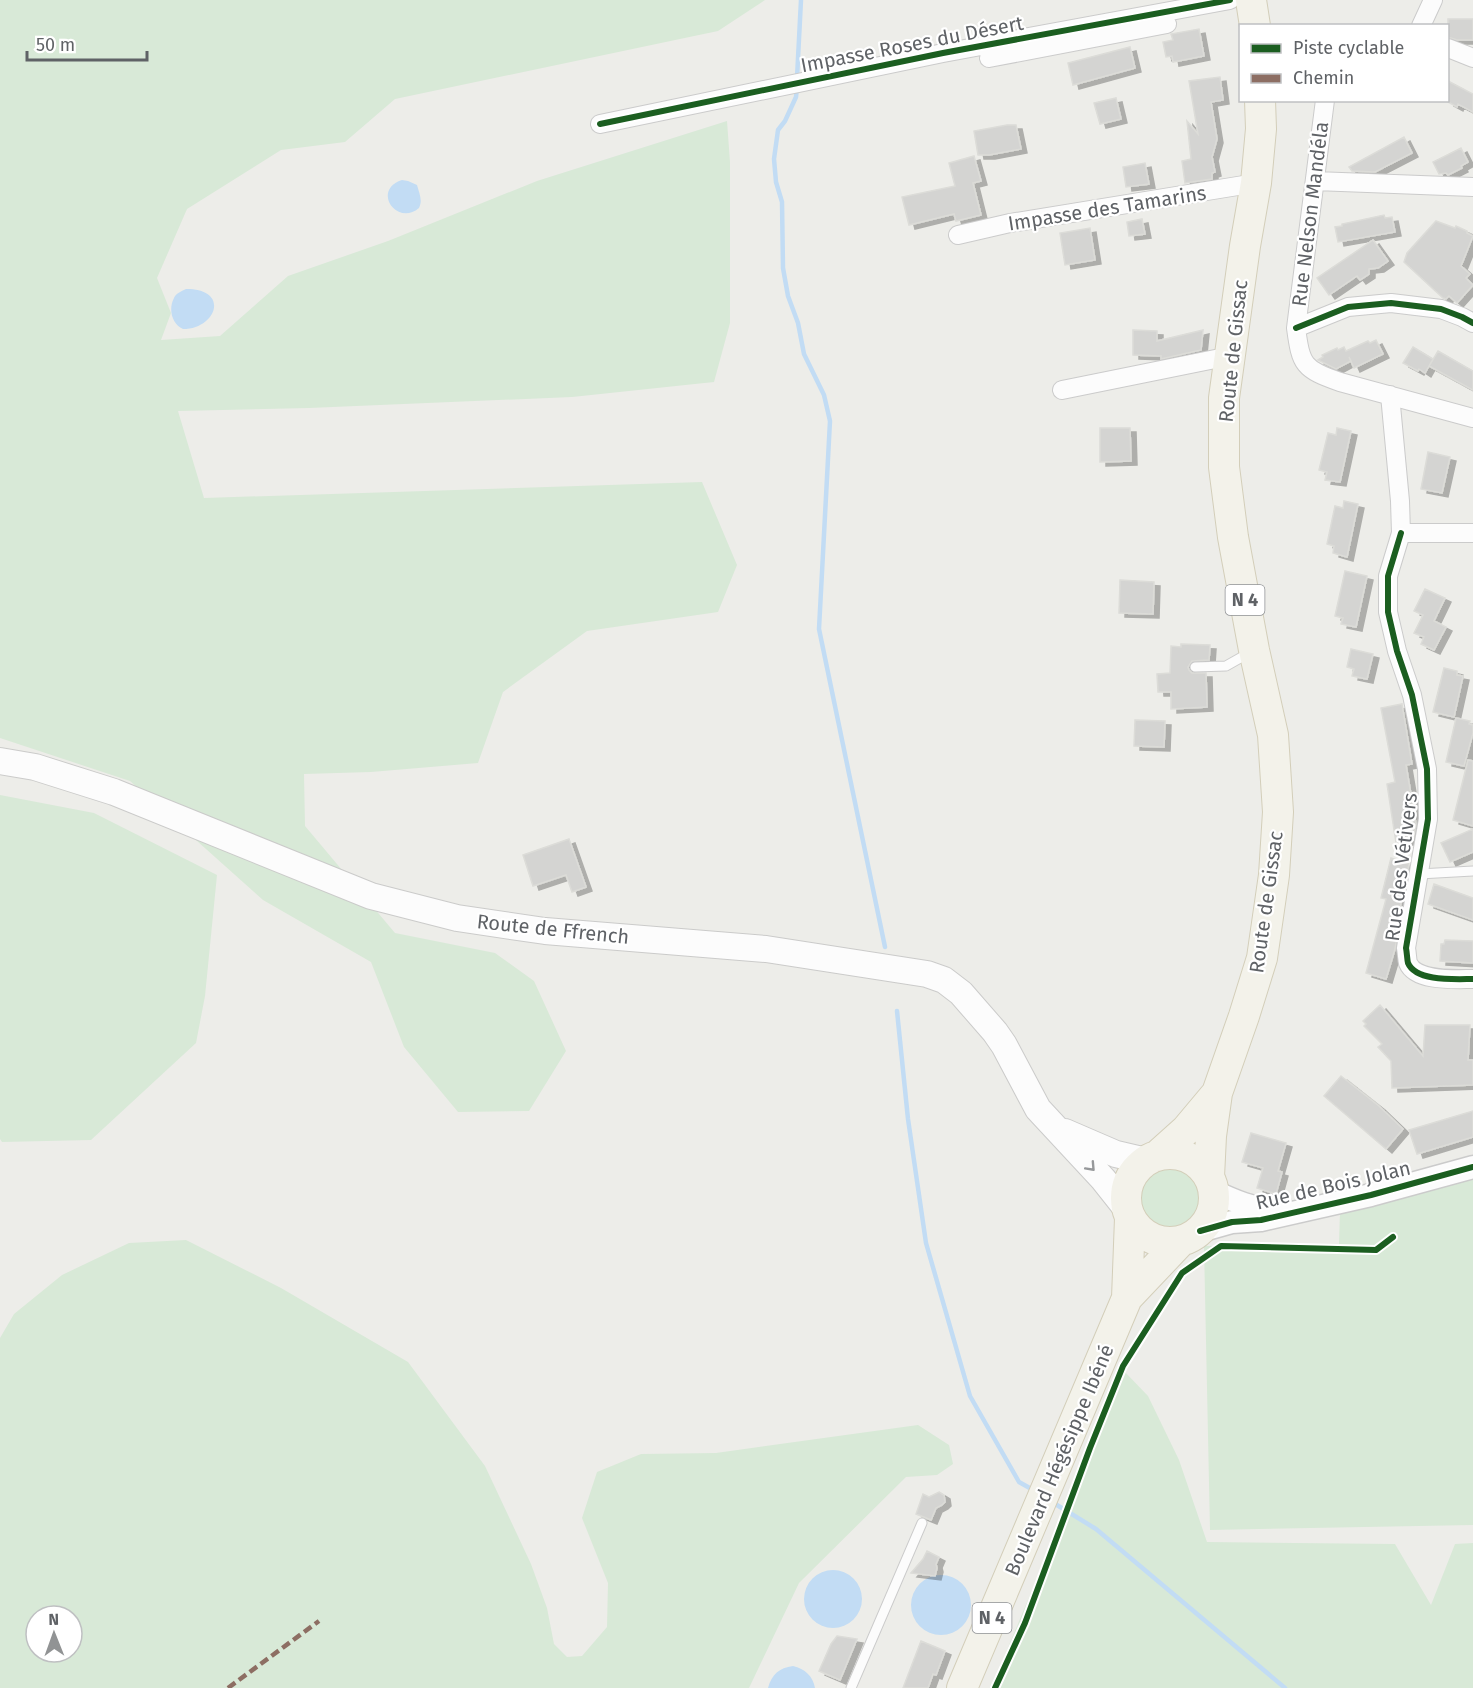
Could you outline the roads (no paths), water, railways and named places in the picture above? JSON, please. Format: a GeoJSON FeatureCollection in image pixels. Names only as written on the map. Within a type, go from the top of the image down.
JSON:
{"type":"FeatureCollection","features":[{"type":"Feature","properties":{"kind":"main road","name":"Route de Gissac"},"geometry":{"type":"LineString","coordinates":[[1211,1184],[1211,1136],[1217,1093],[1262,958],[1274,875],[1278,812],[1273,735],[1233,537],[1224,466],[1224,398],[1256,183],[1261,129],[1260,102]]}},
{"type":"Feature","properties":{"kind":"main road","name":"Route de Ffrench"},"geometry":{"type":"LineString","coordinates":[[0,761],[34,767],[114,792],[371,896],[457,918],[545,931],[766,949],[927,974],[944,980],[961,993],[995,1032],[1038,1109],[1102,1179],[1128,1213]]}},
{"type":"Feature","properties":{"kind":"main road","name":"Route de Gissac"},"geometry":{"type":"LineString","coordinates":[[1152,1158],[1186,1130],[1217,1093]]}},
{"type":"Feature","properties":{"kind":"main road","name":"Route de Ffrench"},"geometry":{"type":"LineString","coordinates":[[1054,1127],[1116,1154],[1152,1158]]}},
{"type":"Feature","properties":{"kind":"main road"},"geometry":{"type":"LineString","coordinates":[[1177,1154],[1186,1157],[1203,1168],[1211,1184],[1213,1210],[1208,1221],[1190,1236],[1170,1242],[1158,1241],[1146,1236],[1136,1227],[1128,1213],[1125,1195],[1128,1181],[1136,1169],[1152,1158],[1177,1154]]}},
{"type":"Feature","properties":{"kind":"main road","name":"Boulevard Hégésippe Ibéné"},"geometry":{"type":"LineString","coordinates":[[962,1688],[1127,1298],[1128,1213]]}},
{"type":"Feature","properties":{"kind":"main road","name":"Boulevard Hégésippe Ibéné"},"geometry":{"type":"LineString","coordinates":[[1127,1298],[1190,1236]]}},
{"type":"Feature","properties":{"kind":"street"},"geometry":{"type":"LineString","coordinates":[[1421,24],[1433,0]]}},
{"type":"Feature","properties":{"kind":"street"},"geometry":{"type":"LineString","coordinates":[[989,58],[1247,8]]}},
{"type":"Feature","properties":{"kind":"street","name":"Impasse Roses du Désert"},"geometry":{"type":"LineString","coordinates":[[600,124],[943,53],[1247,8]]}},
{"type":"Feature","properties":{"kind":"street"},"geometry":{"type":"LineString","coordinates":[[1449,48],[1473,58]]}},
{"type":"Feature","properties":{"kind":"street","name":"Rue Nelson Mandéla"},"geometry":{"type":"LineString","coordinates":[[1325,102],[1296,328],[1299,353],[1306,366],[1319,375],[1473,418]]}},
{"type":"Feature","properties":{"kind":"street"},"geometry":{"type":"LineString","coordinates":[[1315,181],[1473,187]]}},
{"type":"Feature","properties":{"kind":"street","name":"Impasse des Tamarins"},"geometry":{"type":"LineString","coordinates":[[958,235],[1010,223],[1256,183]]}},
{"type":"Feature","properties":{"kind":"street"},"geometry":{"type":"LineString","coordinates":[[1296,328],[1348,307],[1391,303],[1441,309],[1473,323]]}},
{"type":"Feature","properties":{"kind":"street"},"geometry":{"type":"LineString","coordinates":[[1062,390],[1230,356]]}},
{"type":"Feature","properties":{"kind":"street","name":"Rue des Vétivers"},"geometry":{"type":"LineString","coordinates":[[1390,395],[1401,533],[1388,576],[1388,612],[1397,651],[1412,695],[1427,769],[1428,819],[1406,948],[1409,965],[1418,973],[1432,978],[1473,980]]}},
{"type":"Feature","properties":{"kind":"street"},"geometry":{"type":"LineString","coordinates":[[1401,533],[1473,533]]}},
{"type":"Feature","properties":{"kind":"street","name":"Rue de Bois Jolan"},"geometry":{"type":"LineString","coordinates":[[1190,1236],[1232,1222],[1261,1220],[1371,1195],[1473,1167]]}},
{"type":"Feature","properties":{"kind":"street","name":"Rue de Bois Jolan"},"geometry":{"type":"LineString","coordinates":[[1211,1184],[1239,1203],[1263,1210],[1296,1212]]}},
{"type":"Feature","properties":{"kind":"lane"},"geometry":{"type":"LineString","coordinates":[[1195,667],[1226,666],[1254,650]]}},
{"type":"Feature","properties":{"kind":"lane"},"geometry":{"type":"LineString","coordinates":[[1419,874],[1473,871]]}},
{"type":"Feature","properties":{"kind":"lane"},"geometry":{"type":"LineString","coordinates":[[851,1688],[922,1523]]}},
{"type":"Feature","properties":{"kind":"water"},"geometry":{"type":"Polygon","coordinates":[[[402,180],[417,185],[420,194],[419,208],[411,213],[396,210],[388,198],[388,191],[402,180]]]}},
{"type":"Feature","properties":{"kind":"water"},"geometry":{"type":"Polygon","coordinates":[[[186,289],[209,295],[214,302],[214,309],[204,323],[183,329],[176,324],[171,307],[176,295],[186,289]]]}},
{"type":"Feature","properties":{"kind":"water"},"geometry":{"type":"Polygon","coordinates":[[[827,1570],[839,1570],[854,1578],[862,1593],[862,1605],[854,1620],[839,1628],[827,1628],[812,1620],[804,1605],[804,1593],[812,1578],[827,1570]]]}},
{"type":"Feature","properties":{"kind":"water"},"geometry":{"type":"Polygon","coordinates":[[[935,1575],[947,1575],[958,1580],[966,1588],[971,1605],[969,1617],[958,1630],[947,1635],[935,1635],[924,1630],[916,1622],[911,1611],[911,1599],[916,1588],[924,1580],[935,1575]]]}},
{"type":"Feature","properties":{"kind":"water"},"geometry":{"type":"Polygon","coordinates":[[[793,1666],[808,1674],[815,1688],[768,1688],[777,1672],[793,1666]]]}},
{"type":"Feature","properties":{"kind":"waterway"},"geometry":{"type":"LineString","coordinates":[[797,78],[801,0]]}},
{"type":"Feature","properties":{"kind":"waterway"},"geometry":{"type":"LineString","coordinates":[[797,87],[796,97],[785,121],[778,130],[774,159],[776,182],[782,202],[783,268],[788,296],[798,323],[804,354],[824,395],[830,421],[819,629],[885,947]]}},
{"type":"Feature","properties":{"kind":"waterway"},"geometry":{"type":"LineString","coordinates":[[897,1011],[908,1119],[926,1243],[970,1396],[1019,1482],[1035,1491]]}},
{"type":"Feature","properties":{"kind":"waterway"},"geometry":{"type":"LineString","coordinates":[[1052,1502],[1096,1529],[1285,1688]]}}]}
